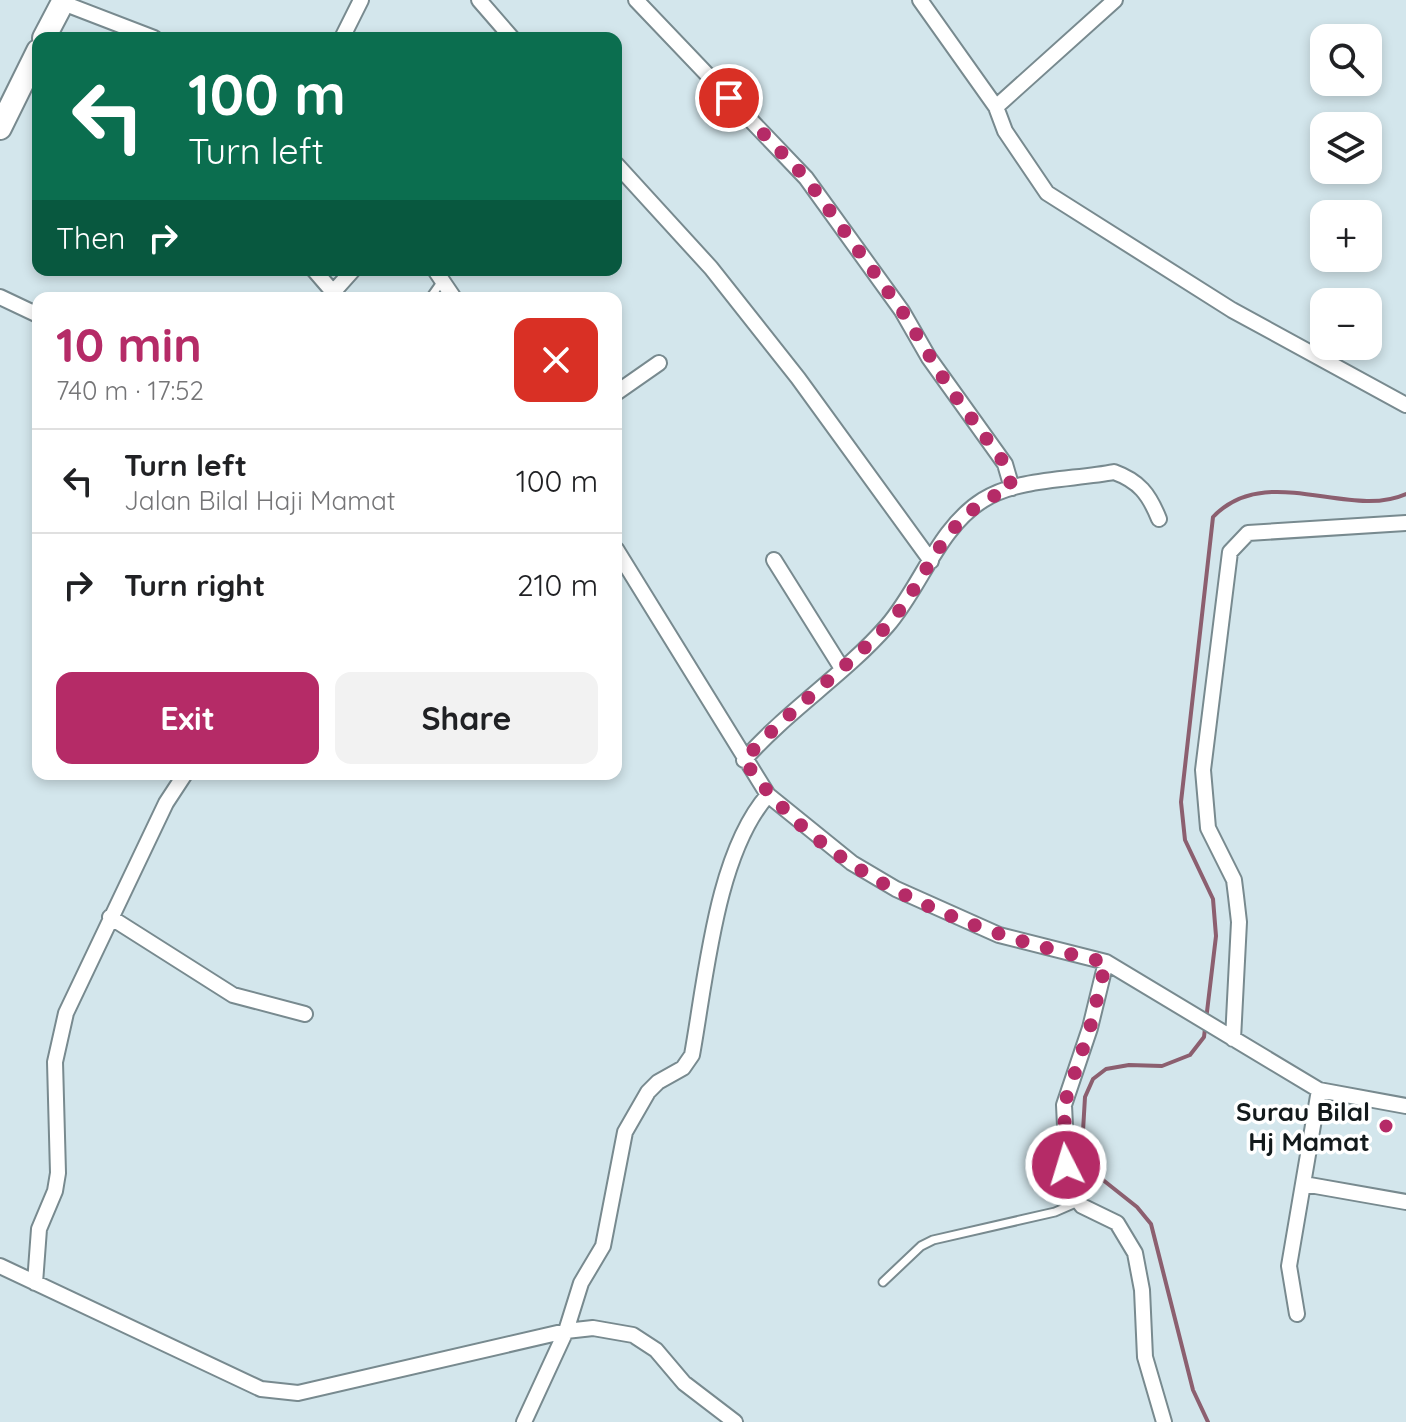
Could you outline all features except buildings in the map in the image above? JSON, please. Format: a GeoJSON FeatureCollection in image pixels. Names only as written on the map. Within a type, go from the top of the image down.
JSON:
{"type":"FeatureCollection","features":[{"type":"Feature","properties":{"kind":"main road"},"geometry":{"type":"LineString","coordinates":[[47,32],[64,2]]}},
{"type":"Feature","properties":{"kind":"main road"},"geometry":{"type":"LineString","coordinates":[[0,128],[32,63]]}},
{"type":"Feature","properties":{"kind":"street"},"geometry":{"type":"LineString","coordinates":[[345,32],[361,0]]}},
{"type":"Feature","properties":{"kind":"street"},"geometry":{"type":"LineString","coordinates":[[479,0],[507,32]]}},
{"type":"Feature","properties":{"kind":"street"},"geometry":{"type":"LineString","coordinates":[[636,0],[806,178],[902,311],[936,368],[1005,464],[1012,488]]}},
{"type":"Feature","properties":{"kind":"street"},"geometry":{"type":"LineString","coordinates":[[920,0],[996,107],[1005,131],[1047,193],[1232,310],[1406,405]]}},
{"type":"Feature","properties":{"kind":"street"},"geometry":{"type":"LineString","coordinates":[[996,107],[1115,0]]}},
{"type":"Feature","properties":{"kind":"street"},"geometry":{"type":"LineString","coordinates":[[64,2],[139,32]]}},
{"type":"Feature","properties":{"kind":"street"},"geometry":{"type":"LineString","coordinates":[[622,171],[711,268],[798,378],[931,561]]}},
{"type":"Feature","properties":{"kind":"street"},"geometry":{"type":"LineString","coordinates":[[333,292],[347,276]]}},
{"type":"Feature","properties":{"kind":"street"},"geometry":{"type":"LineString","coordinates":[[0,297],[32,312]]}},
{"type":"Feature","properties":{"kind":"street"},"geometry":{"type":"LineString","coordinates":[[622,389],[659,363]]}},
{"type":"Feature","properties":{"kind":"street"},"geometry":{"type":"LineString","coordinates":[[744,760],[796,706],[886,626],[963,515],[985,499],[1012,488],[1114,472],[1129,478],[1149,494],[1159,519]]}},
{"type":"Feature","properties":{"kind":"street"},"geometry":{"type":"LineString","coordinates":[[1233,1039],[1239,922],[1234,880],[1208,828],[1203,770],[1230,552],[1248,533],[1406,523]]}},
{"type":"Feature","properties":{"kind":"street"},"geometry":{"type":"LineString","coordinates":[[622,559],[768,795],[815,837],[896,889],[999,935],[1106,962],[1319,1090],[1406,1106]]}},
{"type":"Feature","properties":{"kind":"street"},"geometry":{"type":"LineString","coordinates":[[774,560],[841,667]]}},
{"type":"Feature","properties":{"kind":"street"},"geometry":{"type":"LineString","coordinates":[[35,1283],[39,1229],[55,1191],[58,1173],[57,1048],[66,1013],[166,803],[181,780]]}},
{"type":"Feature","properties":{"kind":"street"},"geometry":{"type":"LineString","coordinates":[[524,1422],[566,1331],[581,1283],[603,1246],[625,1132],[648,1092],[683,1068],[692,1055],[715,931],[735,851],[744,826],[768,795]]}},
{"type":"Feature","properties":{"kind":"street"},"geometry":{"type":"LineString","coordinates":[[110,917],[233,995],[305,1014]]}},
{"type":"Feature","properties":{"kind":"street"},"geometry":{"type":"LineString","coordinates":[[1106,962],[1090,1028],[1064,1105],[1068,1188],[1078,1202],[1111,1217],[1124,1231],[1135,1253],[1142,1290],[1147,1371],[1164,1422]]}},
{"type":"Feature","properties":{"kind":"street"},"geometry":{"type":"LineString","coordinates":[[1297,1314],[1289,1266],[1319,1090]]}},
{"type":"Feature","properties":{"kind":"street"},"geometry":{"type":"LineString","coordinates":[[1304,1184],[1406,1202]]}},
{"type":"Feature","properties":{"kind":"street"},"geometry":{"type":"LineString","coordinates":[[0,1266],[242,1381],[281,1392],[307,1391],[566,1331],[593,1328],[633,1335],[656,1350],[684,1383],[735,1422]]}},
{"type":"Feature","properties":{"kind":"lane"},"geometry":{"type":"LineString","coordinates":[[883,1282],[921,1246],[933,1240],[1055,1212],[1078,1202]]}},
{"type":"Feature","properties":{"kind":"waterway"},"geometry":{"type":"LineString","coordinates":[[1208,1422],[1193,1390],[1151,1224],[1137,1207],[1103,1180],[1083,1131],[1085,1097],[1093,1079],[1106,1069],[1129,1065],[1162,1066],[1190,1055],[1204,1037],[1216,936],[1213,899],[1185,840],[1181,802],[1213,517],[1234,501],[1258,493],[1308,494],[1359,501],[1384,500],[1406,494]]}},
{"type":"Feature","properties":{"kind":"place","name":"Surau Bilal Hj Mamat"},"geometry":{"type":"Point","coordinates":[1386,1126]}},
{"type":"Feature","properties":{"kind":"route"},"geometry":{"type":"LineString","coordinates":[[729,98],[806,178],[902,311],[929,358],[1005,464],[1012,488],[985,499],[963,515],[886,626],[796,706],[744,760],[768,795],[815,837],[896,889],[999,935],[1106,962],[1090,1028],[1064,1105],[1066,1165]]}}]}
